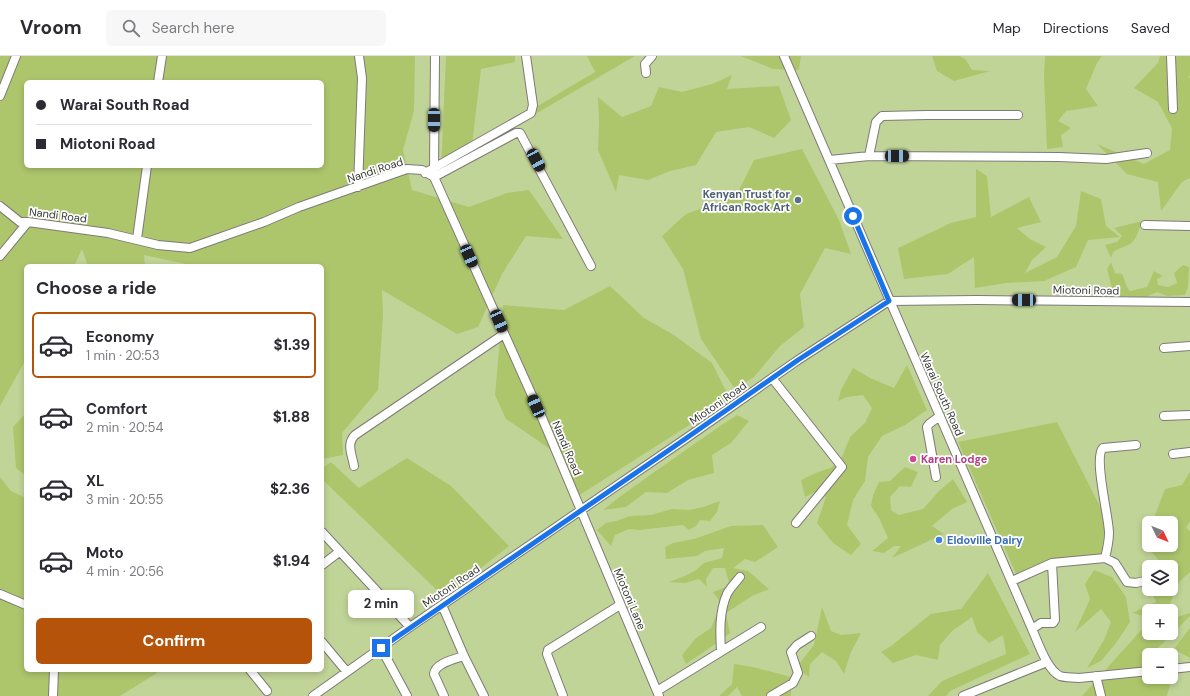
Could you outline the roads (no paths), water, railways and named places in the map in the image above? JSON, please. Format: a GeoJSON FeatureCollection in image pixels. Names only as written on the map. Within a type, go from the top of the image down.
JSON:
{"type":"FeatureCollection","features":[{"type":"Feature","properties":{"kind":"street"},"geometry":{"type":"LineString","coordinates":[[0,96],[16,56]]}},
{"type":"Feature","properties":{"kind":"street"},"geometry":{"type":"LineString","coordinates":[[158,80],[162,56]]}},
{"type":"Feature","properties":{"kind":"street"},"geometry":{"type":"LineString","coordinates":[[358,187],[362,78],[359,56]]}},
{"type":"Feature","properties":{"kind":"street"},"geometry":{"type":"LineString","coordinates":[[434,167],[435,56]]}},
{"type":"Feature","properties":{"kind":"street"},"geometry":{"type":"LineString","coordinates":[[425,173],[531,113],[533,105],[526,56]]}},
{"type":"Feature","properties":{"kind":"street"},"geometry":{"type":"LineString","coordinates":[[646,73],[645,64],[652,56]]}},
{"type":"Feature","properties":{"kind":"street","name":"Warai South Road"},"geometry":{"type":"LineString","coordinates":[[784,56],[830,160],[889,301],[1047,662],[1056,673],[1061,676],[1079,678],[1142,672]]}},
{"type":"Feature","properties":{"kind":"street"},"geometry":{"type":"LineString","coordinates":[[1171,56],[1173,109]]}},
{"type":"Feature","properties":{"kind":"street"},"geometry":{"type":"LineString","coordinates":[[869,156],[876,122],[882,116],[1018,115]]}},
{"type":"Feature","properties":{"kind":"street"},"geometry":{"type":"LineString","coordinates":[[434,177],[516,133],[520,133],[591,266]]}},
{"type":"Feature","properties":{"kind":"street"},"geometry":{"type":"LineString","coordinates":[[830,160],[869,156],[1059,157],[1108,159],[1147,153]]}},
{"type":"Feature","properties":{"kind":"street"},"geometry":{"type":"LineString","coordinates":[[137,239],[147,168]]}},
{"type":"Feature","properties":{"kind":"street","name":"Nandi Road"},"geometry":{"type":"LineString","coordinates":[[0,206],[20,222],[108,233],[158,245],[190,248],[264,222],[299,207],[408,169],[422,170],[434,177],[581,510]]}},
{"type":"Feature","properties":{"kind":"street"},"geometry":{"type":"LineString","coordinates":[[0,256],[28,222]]}},
{"type":"Feature","properties":{"kind":"street"},"geometry":{"type":"LineString","coordinates":[[1145,225],[1190,226]]}},
{"type":"Feature","properties":{"kind":"street","name":"Miotoni Road"},"geometry":{"type":"LineString","coordinates":[[313,696],[410,627],[798,360],[889,301],[977,300],[1190,302]]}},
{"type":"Feature","properties":{"kind":"street"},"geometry":{"type":"LineString","coordinates":[[354,466],[350,446],[351,440],[355,435],[504,334]]}},
{"type":"Feature","properties":{"kind":"street"},"geometry":{"type":"LineString","coordinates":[[1164,348],[1190,346]]}},
{"type":"Feature","properties":{"kind":"street"},"geometry":{"type":"LineString","coordinates":[[772,378],[842,467],[796,523]]}},
{"type":"Feature","properties":{"kind":"street"},"geometry":{"type":"LineString","coordinates":[[1164,416],[1190,415]]}},
{"type":"Feature","properties":{"kind":"street"},"geometry":{"type":"LineString","coordinates":[[936,477],[926,427],[940,416]]}},
{"type":"Feature","properties":{"kind":"street"},"geometry":{"type":"LineString","coordinates":[[1105,558],[1109,534],[1108,514],[1100,468],[1100,451],[1103,448],[1136,445]]}},
{"type":"Feature","properties":{"kind":"street"},"geometry":{"type":"LineString","coordinates":[[1173,454],[1190,452]]}},
{"type":"Feature","properties":{"kind":"street","name":"Miotoni Lane"},"geometry":{"type":"LineString","coordinates":[[581,510],[658,693]]}},
{"type":"Feature","properties":{"kind":"street"},"geometry":{"type":"LineString","coordinates":[[324,534],[410,627]]}},
{"type":"Feature","properties":{"kind":"street"},"geometry":{"type":"LineString","coordinates":[[324,563],[339,552]]}},
{"type":"Feature","properties":{"kind":"street"},"geometry":{"type":"LineString","coordinates":[[1012,581],[1052,563],[1105,558],[1115,563],[1127,582],[1136,583],[1142,582]]}},
{"type":"Feature","properties":{"kind":"street"},"geometry":{"type":"LineString","coordinates":[[1032,629],[1041,623],[1053,623],[1055,620],[1052,563]]}},
{"type":"Feature","properties":{"kind":"street"},"geometry":{"type":"LineString","coordinates":[[721,651],[720,631],[723,606],[727,593],[740,577]]}},
{"type":"Feature","properties":{"kind":"street"},"geometry":{"type":"LineString","coordinates":[[0,594],[24,604]]}},
{"type":"Feature","properties":{"kind":"street"},"geometry":{"type":"LineString","coordinates":[[563,696],[547,654],[548,650],[620,604]]}},
{"type":"Feature","properties":{"kind":"street"},"geometry":{"type":"LineString","coordinates":[[442,605],[464,656],[484,696]]}},
{"type":"Feature","properties":{"kind":"street"},"geometry":{"type":"LineString","coordinates":[[658,693],[721,651],[761,627]]}},
{"type":"Feature","properties":{"kind":"street"},"geometry":{"type":"LineString","coordinates":[[772,696],[793,683],[798,673],[791,652],[797,645],[811,636]]}},
{"type":"Feature","properties":{"kind":"street"},"geometry":{"type":"LineString","coordinates":[[324,644],[347,672]]}},
{"type":"Feature","properties":{"kind":"street"},"geometry":{"type":"LineString","coordinates":[[381,648],[407,696]]}},
{"type":"Feature","properties":{"kind":"street"},"geometry":{"type":"LineString","coordinates":[[444,696],[434,671],[438,666],[464,656]]}},
{"type":"Feature","properties":{"kind":"street"},"geometry":{"type":"LineString","coordinates":[[963,696],[1047,662]]}},
{"type":"Feature","properties":{"kind":"street"},"geometry":{"type":"LineString","coordinates":[[1178,669],[1190,668]]}},
{"type":"Feature","properties":{"kind":"street"},"geometry":{"type":"LineString","coordinates":[[53,696],[54,672]]}},
{"type":"Feature","properties":{"kind":"street"},"geometry":{"type":"LineString","coordinates":[[252,672],[267,691]]}},
{"type":"Feature","properties":{"kind":"street"},"geometry":{"type":"LineString","coordinates":[[1096,676],[1101,696]]}},
{"type":"Feature","properties":{"kind":"place","name":"Kenyan Trust for African Rock Art"},"geometry":{"type":"Point","coordinates":[798,200]}},
{"type":"Feature","properties":{"kind":"place","name":"Karen Lodge"},"geometry":{"type":"Point","coordinates":[913,459]}},
{"type":"Feature","properties":{"kind":"place","name":"Eldoville Dairy"},"geometry":{"type":"Point","coordinates":[939,540]}}]}
